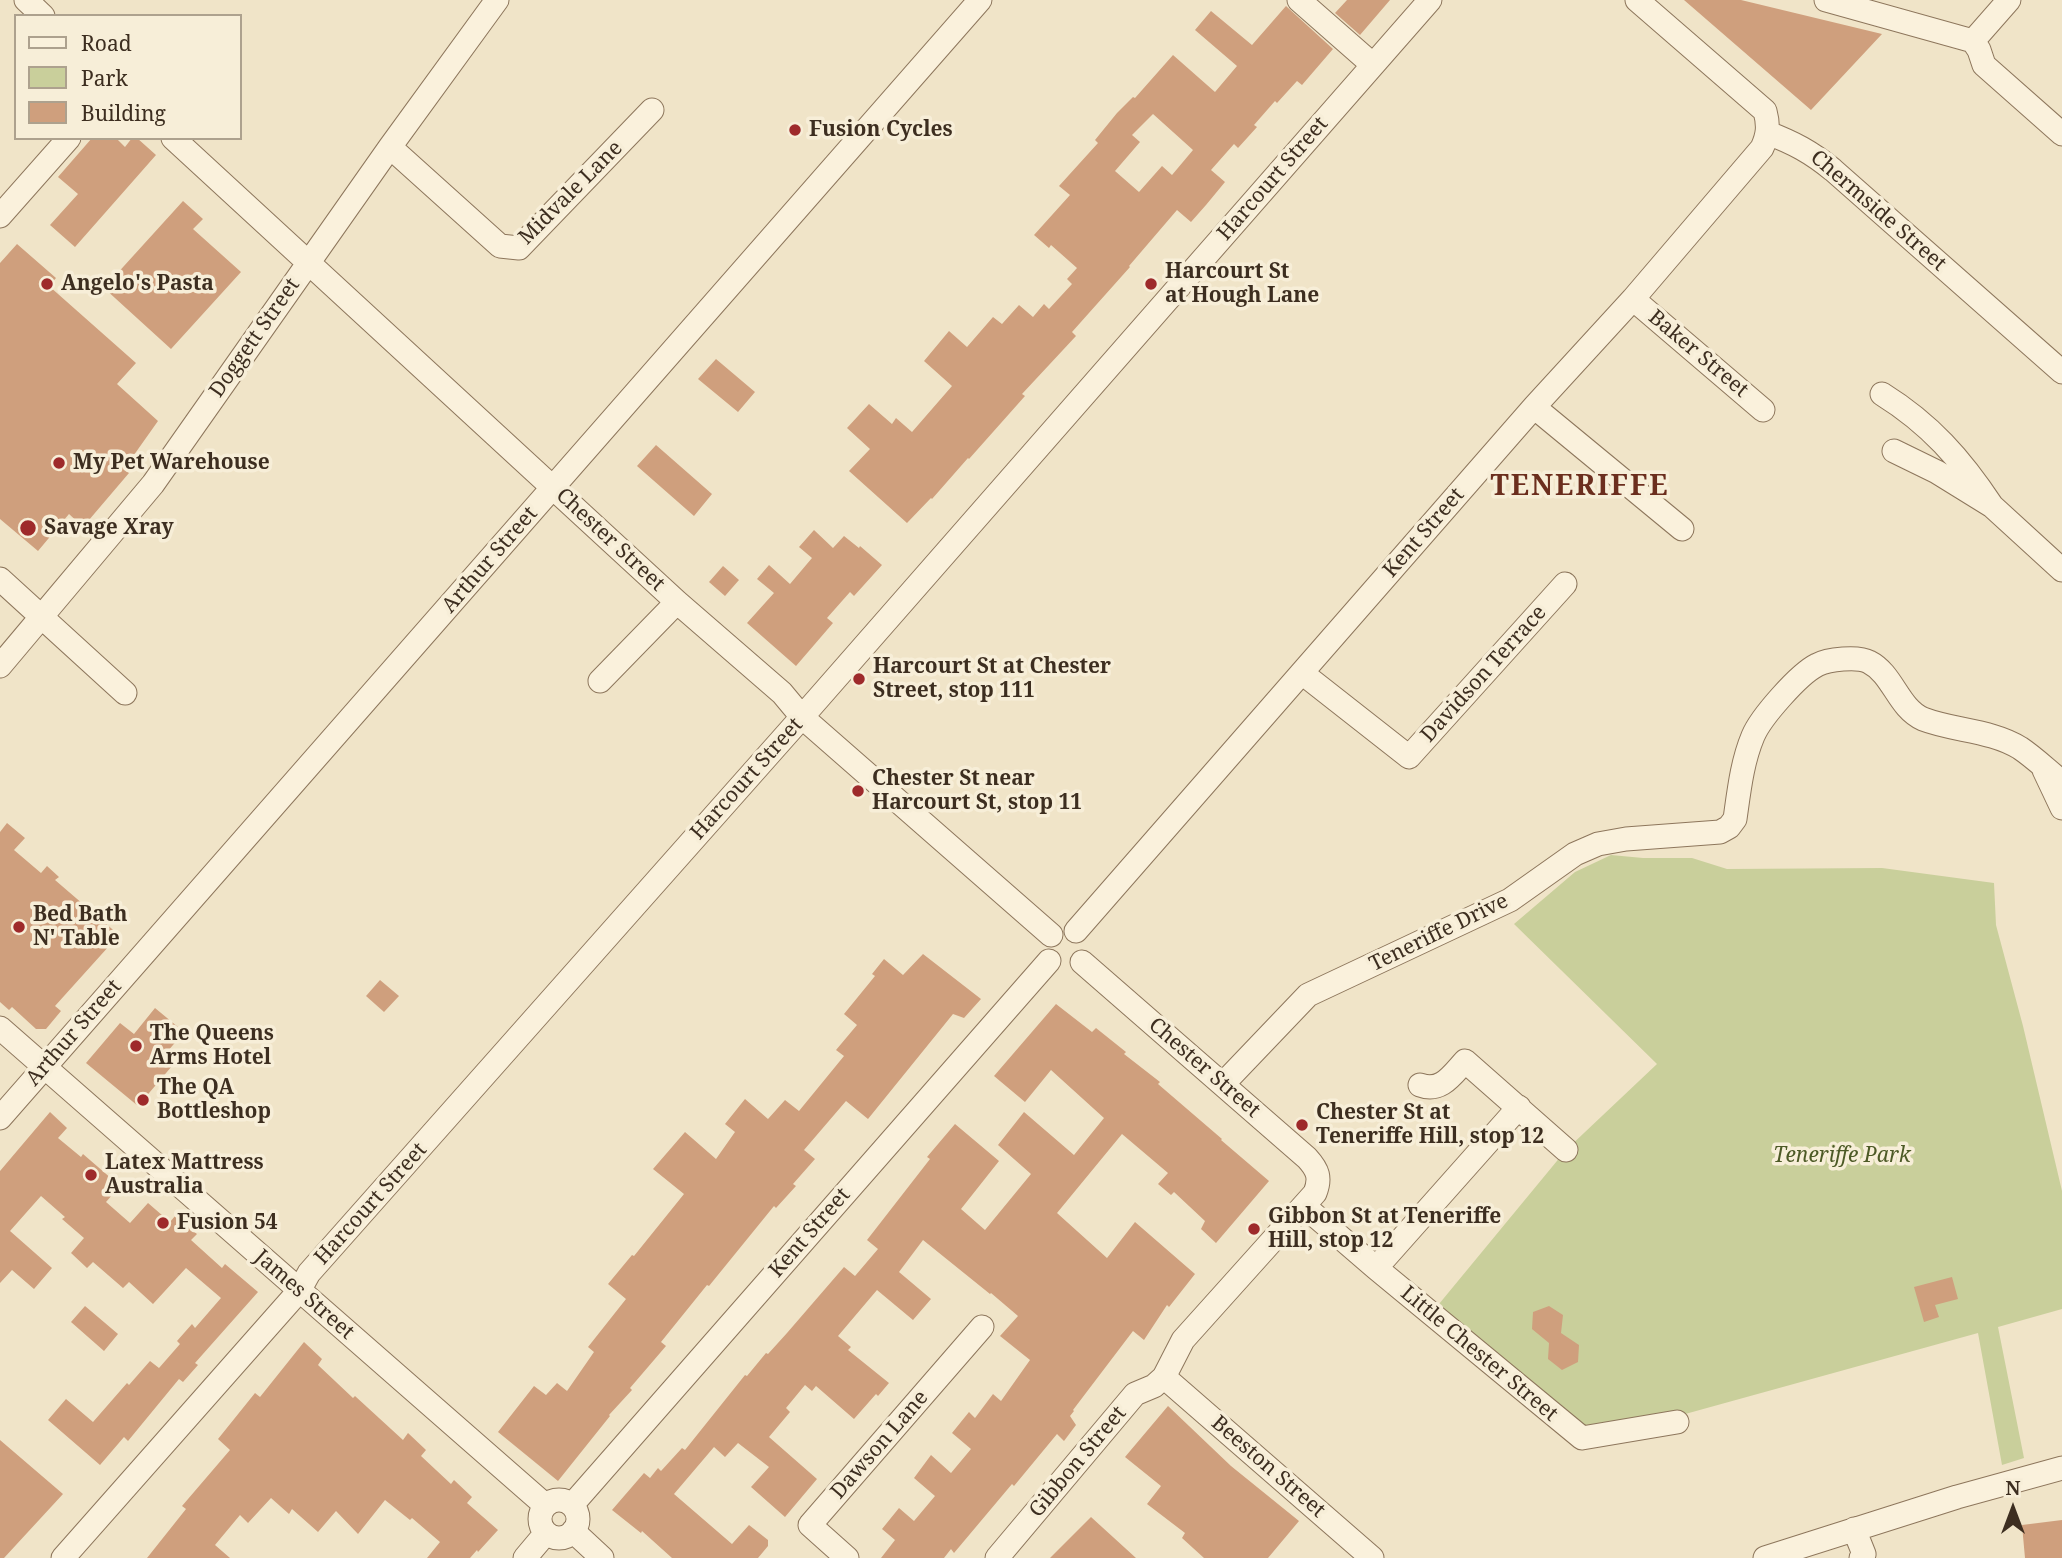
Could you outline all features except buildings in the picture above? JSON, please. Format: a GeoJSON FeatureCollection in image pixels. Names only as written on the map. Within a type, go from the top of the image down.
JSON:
{"type":"FeatureCollection","features":[{"type":"Feature","properties":{"kind":"street"},"geometry":{"type":"LineString","coordinates":[[26,0],[41,14]]}},
{"type":"Feature","properties":{"kind":"street","name":"Arthur Street"},"geometry":{"type":"LineString","coordinates":[[0,1118],[980,0]]}},
{"type":"Feature","properties":{"kind":"street"},"geometry":{"type":"LineString","coordinates":[[1299,0],[1373,65]]}},
{"type":"Feature","properties":{"kind":"street","name":"Harcourt Street"},"geometry":{"type":"LineString","coordinates":[[63,1558],[299,1291],[309,1273],[802,717],[1430,0]]}},
{"type":"Feature","properties":{"kind":"street"},"geometry":{"type":"LineString","coordinates":[[1637,0],[1765,111],[1768,133]]}},
{"type":"Feature","properties":{"kind":"street"},"geometry":{"type":"LineString","coordinates":[[1826,0],[1972,41],[1979,50],[1983,65],[2062,134]]}},
{"type":"Feature","properties":{"kind":"street"},"geometry":{"type":"LineString","coordinates":[[1972,41],[2008,0]]}},
{"type":"Feature","properties":{"kind":"street","name":"Doggett Street"},"geometry":{"type":"LineString","coordinates":[[0,666],[153,484],[491,2]]}},
{"type":"Feature","properties":{"kind":"street","name":"Midvale Lane"},"geometry":{"type":"LineString","coordinates":[[390,147],[500,246],[519,248],[652,110]]}},
{"type":"Feature","properties":{"kind":"street","name":"Kent Street"},"geometry":{"type":"LineString","coordinates":[[1076,931],[1534,407],[1633,299],[1762,148],[1768,133]]}},
{"type":"Feature","properties":{"kind":"street","name":"Chermside Street"},"geometry":{"type":"LineString","coordinates":[[1768,133],[1795,143],[1833,170],[2062,372]]}},
{"type":"Feature","properties":{"kind":"street"},"geometry":{"type":"LineString","coordinates":[[0,216],[67,140]]}},
{"type":"Feature","properties":{"kind":"street","name":"Chester Street"},"geometry":{"type":"LineString","coordinates":[[175,140],[677,602],[782,693],[802,717],[1051,935]]}},
{"type":"Feature","properties":{"kind":"street","name":"Baker Street"},"geometry":{"type":"LineString","coordinates":[[1633,299],[1763,410]]}},
{"type":"Feature","properties":{"kind":"street"},"geometry":{"type":"LineString","coordinates":[[1882,394],[1907,410],[1958,457],[1992,506]]}},
{"type":"Feature","properties":{"kind":"street"},"geometry":{"type":"LineString","coordinates":[[1534,407],[1682,529]]}},
{"type":"Feature","properties":{"kind":"street"},"geometry":{"type":"LineString","coordinates":[[1894,451],[1937,472],[1992,506],[2062,570]]}},
{"type":"Feature","properties":{"kind":"street"},"geometry":{"type":"LineString","coordinates":[[0,579],[125,693]]}},
{"type":"Feature","properties":{"kind":"street","name":"Davidson Terrace"},"geometry":{"type":"LineString","coordinates":[[1302,673],[1409,757],[1565,584]]}},
{"type":"Feature","properties":{"kind":"street"},"geometry":{"type":"LineString","coordinates":[[600,681],[677,602]]}},
{"type":"Feature","properties":{"kind":"street","name":"Teneriffe Drive"},"geometry":{"type":"LineString","coordinates":[[1223,1084],[1308,995],[1510,900],[1575,854],[1598,844],[1654,836],[1704,835],[1720,832],[1728,827],[1735,819],[1744,760],[1760,722],[1787,692],[1817,665],[1838,659],[1865,659],[1878,667],[1910,711],[1923,719],[1983,734],[2020,748],[2043,767]]}},
{"type":"Feature","properties":{"kind":"street"},"geometry":{"type":"LineString","coordinates":[[2043,767],[2062,782]]}},
{"type":"Feature","properties":{"kind":"street"},"geometry":{"type":"LineString","coordinates":[[2043,767],[2062,808]]}},
{"type":"Feature","properties":{"kind":"street"},"geometry":{"type":"LineString","coordinates":[[1063,929],[1076,931],[1085,940],[1086,958],[1078,967],[1060,969],[1049,961],[1046,947],[1051,935],[1063,929]]}},
{"type":"Feature","properties":{"kind":"street","name":"Kent Street"},"geometry":{"type":"LineString","coordinates":[[572,1505],[1049,961]]}},
{"type":"Feature","properties":{"kind":"street","name":"Chester Street"},"geometry":{"type":"LineString","coordinates":[[1082,962],[1307,1158],[1320,1177],[1315,1193],[1304,1206]]}},
{"type":"Feature","properties":{"kind":"street","name":"James Street"},"geometry":{"type":"LineString","coordinates":[[0,1028],[545,1505]]}},
{"type":"Feature","properties":{"kind":"street"},"geometry":{"type":"LineString","coordinates":[[1420,1084],[1429,1088],[1442,1085],[1465,1061],[1566,1150]]}},
{"type":"Feature","properties":{"kind":"street"},"geometry":{"type":"LineString","coordinates":[[1376,1268],[1519,1107]]}},
{"type":"Feature","properties":{"kind":"street"},"geometry":{"type":"LineString","coordinates":[[1164,1377],[1183,1340],[1304,1206]]}},
{"type":"Feature","properties":{"kind":"street","name":"Little Chester Street"},"geometry":{"type":"LineString","coordinates":[[1304,1206],[1582,1438],[1677,1422]]}},
{"type":"Feature","properties":{"kind":"street","name":"Dawson Lane"},"geometry":{"type":"LineString","coordinates":[[847,1558],[810,1525],[982,1327]]}},
{"type":"Feature","properties":{"kind":"street","name":"Gibbon Street"},"geometry":{"type":"LineString","coordinates":[[997,1558],[1135,1394],[1154,1386],[1164,1377]]}},
{"type":"Feature","properties":{"kind":"street","name":"Beeston Street"},"geometry":{"type":"LineString","coordinates":[[1164,1377],[1372,1558]]}},
{"type":"Feature","properties":{"kind":"street"},"geometry":{"type":"LineString","coordinates":[[1765,1558],[1957,1497],[2062,1468]]}},
{"type":"Feature","properties":{"kind":"street"},"geometry":{"type":"LineString","coordinates":[[558,1500],[572,1505],[578,1517],[568,1536],[553,1537],[542,1528],[540,1517],[545,1505],[558,1500]]}},
{"type":"Feature","properties":{"kind":"street"},"geometry":{"type":"LineString","coordinates":[[1854,1529],[1864,1554],[1861,1558]]}},
{"type":"Feature","properties":{"kind":"street"},"geometry":{"type":"LineString","coordinates":[[573,1531],[602,1558]]}},
{"type":"Feature","properties":{"kind":"street"},"geometry":{"type":"LineString","coordinates":[[525,1558],[546,1533]]}},
{"type":"Feature","properties":{"kind":"green space","name":"Teneriffe Park"},"geometry":{"type":"Polygon","coordinates":[[[1611,855],[1692,858],[1727,869],[1882,868],[1994,883],[1996,925],[2062,1191],[2062,1309],[1998,1327],[2024,1458],[2002,1465],[1978,1333],[1678,1416],[1588,1430],[1434,1315],[1439,1304],[1566,1150],[1657,1064],[1514,924],[1575,872],[1611,855]]]}},
{"type":"Feature","properties":{"kind":"place","name":"Fusion Cycles"},"geometry":{"type":"Point","coordinates":[795,130]}},
{"type":"Feature","properties":{"kind":"place","name":"Angelo's Pasta"},"geometry":{"type":"Point","coordinates":[47,284]}},
{"type":"Feature","properties":{"kind":"place","name":"Harcourt St at Hough Lane"},"geometry":{"type":"Point","coordinates":[1151,284]}},
{"type":"Feature","properties":{"kind":"place","name":"My Pet Warehouse"},"geometry":{"type":"Point","coordinates":[59,463]}},
{"type":"Feature","properties":{"kind":"place","name":"Savage Xray"},"geometry":{"type":"Point","coordinates":[28,528]}},
{"type":"Feature","properties":{"kind":"place","name":"Harcourt St at Chester Street, stop 111"},"geometry":{"type":"Point","coordinates":[859,679]}},
{"type":"Feature","properties":{"kind":"place","name":"Chester St near Harcourt St, stop 11"},"geometry":{"type":"Point","coordinates":[858,791]}},
{"type":"Feature","properties":{"kind":"place","name":"Bed Bath N' Table"},"geometry":{"type":"Point","coordinates":[19,927]}},
{"type":"Feature","properties":{"kind":"place","name":"The Queens Arms Hotel"},"geometry":{"type":"Point","coordinates":[136,1046]}},
{"type":"Feature","properties":{"kind":"place","name":"The QA Bottleshop"},"geometry":{"type":"Point","coordinates":[143,1100]}},
{"type":"Feature","properties":{"kind":"place","name":"Chester St at Teneriffe Hill, stop 12"},"geometry":{"type":"Point","coordinates":[1302,1125]}},
{"type":"Feature","properties":{"kind":"place","name":"Latex Mattress Australia"},"geometry":{"type":"Point","coordinates":[91,1175]}},
{"type":"Feature","properties":{"kind":"place","name":"Fusion 54"},"geometry":{"type":"Point","coordinates":[163,1223]}},
{"type":"Feature","properties":{"kind":"place","name":"Gibbon St at Teneriffe Hill, stop 12"},"geometry":{"type":"Point","coordinates":[1254,1229]}},
{"type":"Feature","properties":{"kind":"district","name":"TENERIFFE"},"geometry":{"type":"Point","coordinates":[1580,487]}}]}
